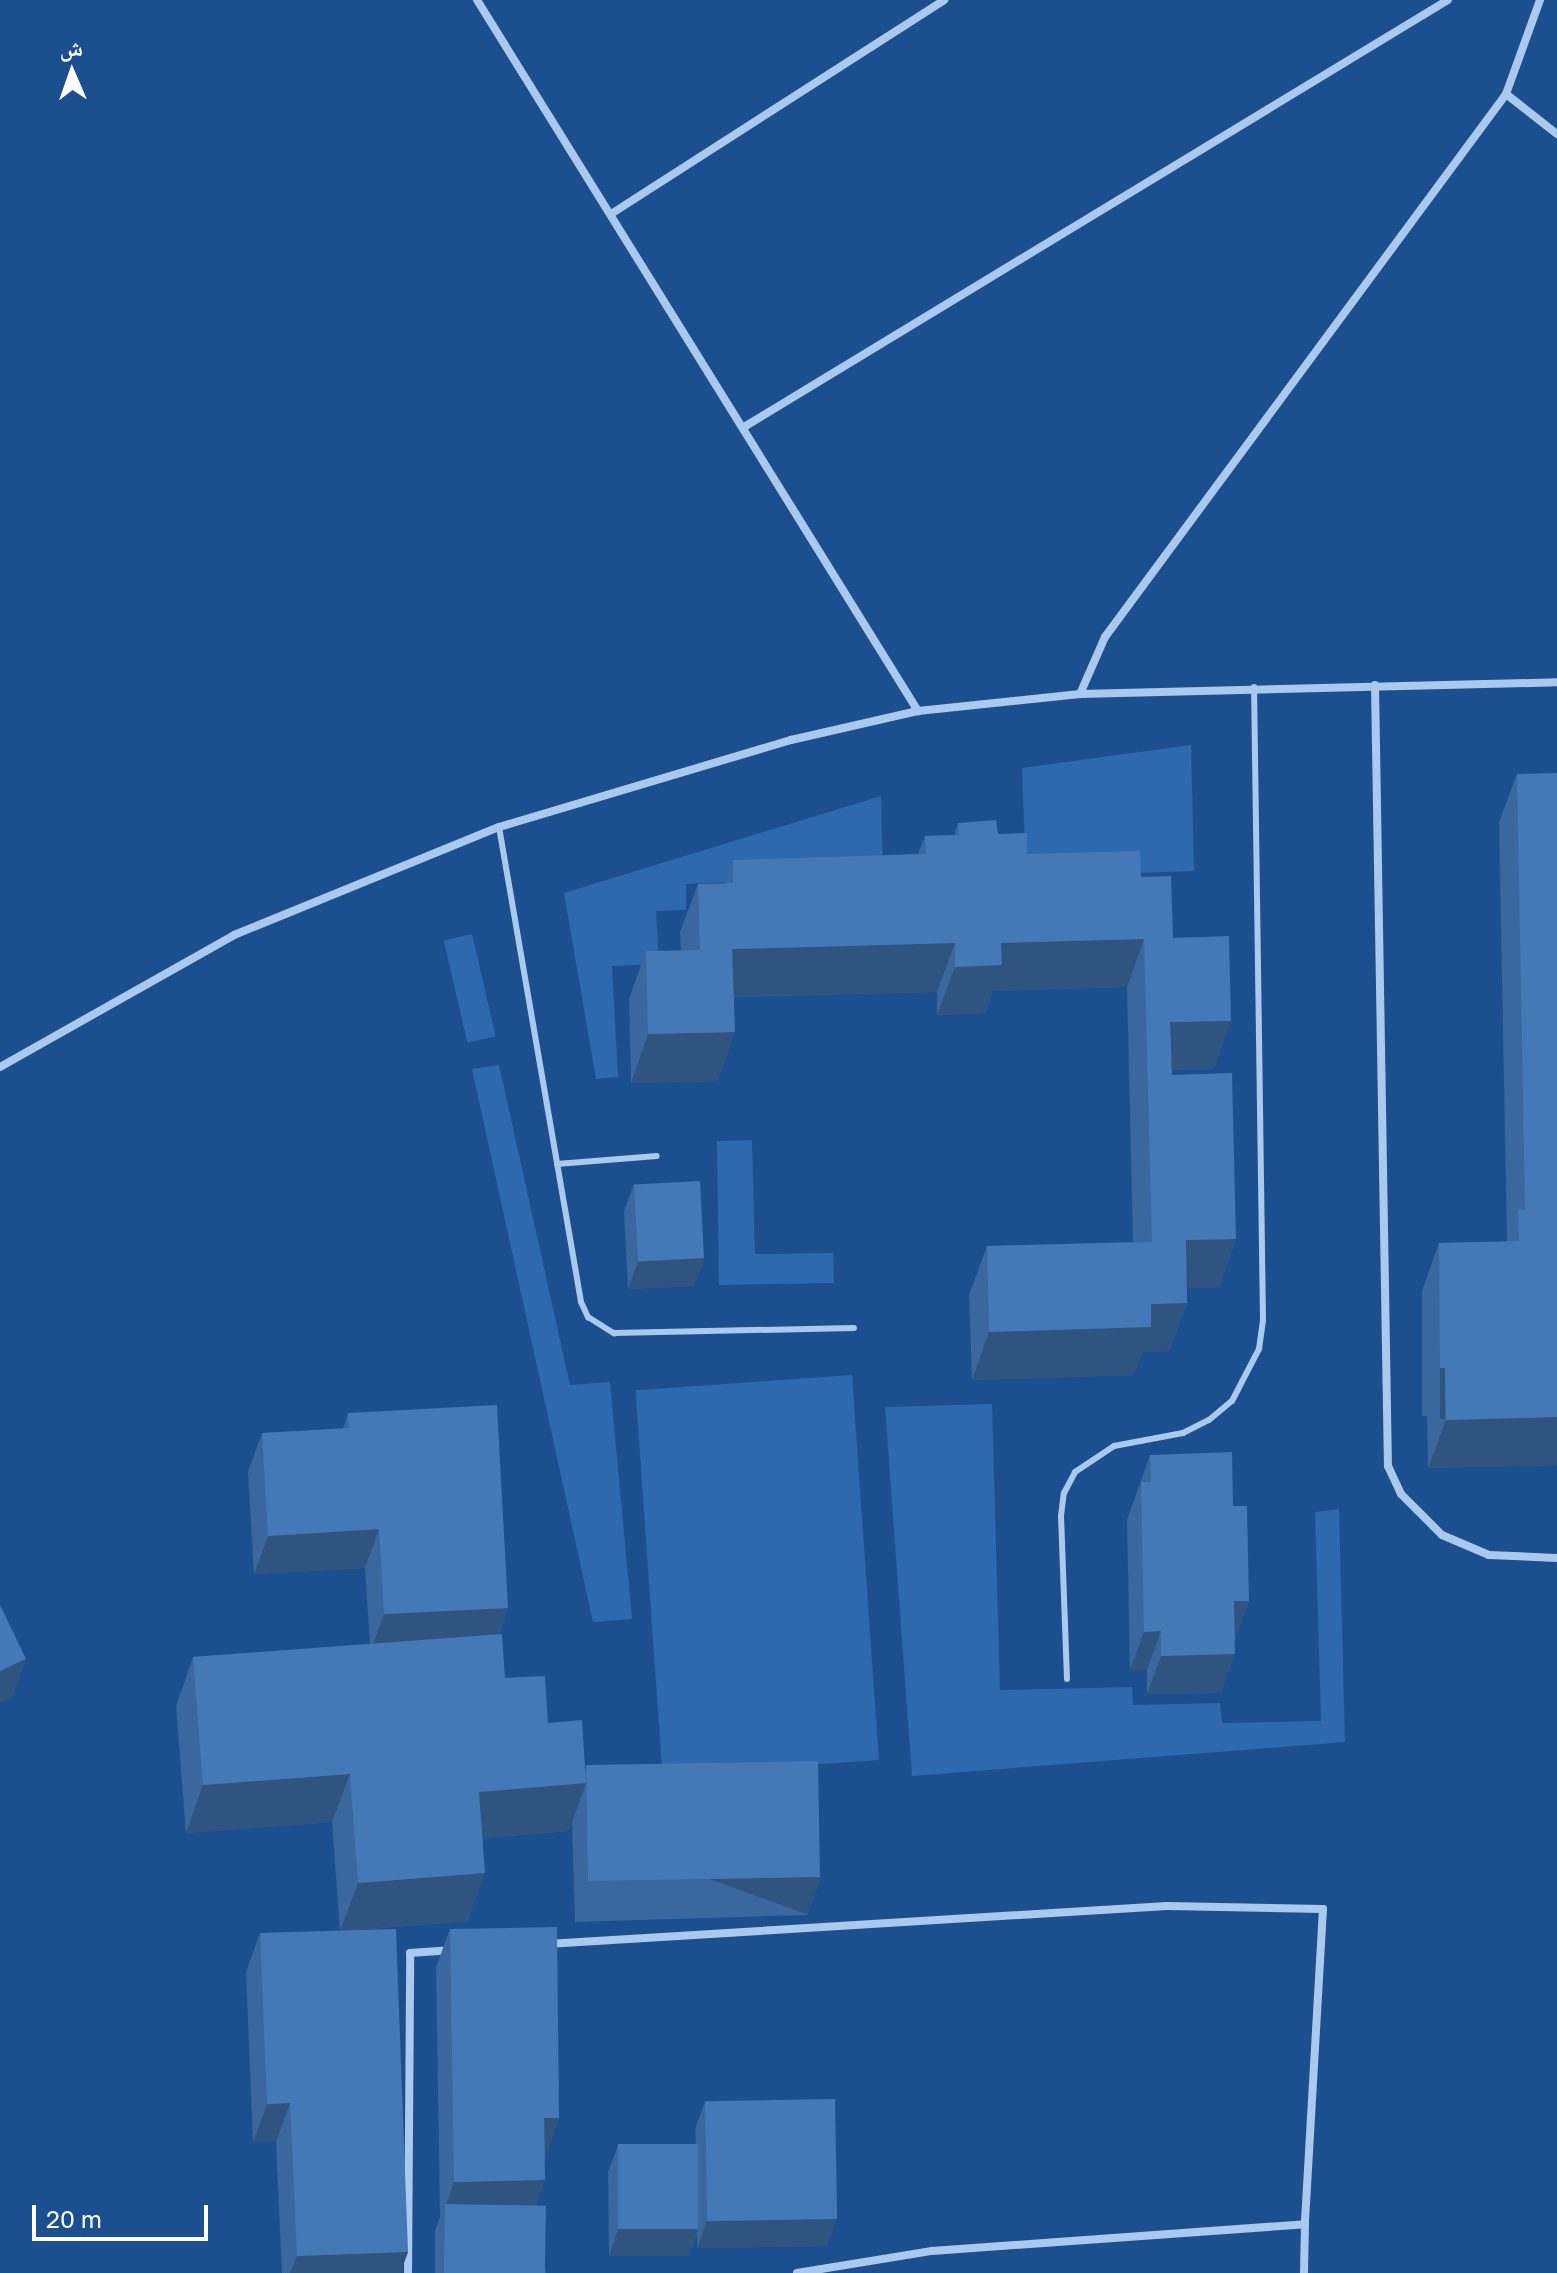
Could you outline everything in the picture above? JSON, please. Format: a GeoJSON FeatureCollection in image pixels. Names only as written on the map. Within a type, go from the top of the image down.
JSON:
{"type":"FeatureCollection","features":[{"type":"Feature","properties":{"kind":"street"},"geometry":{"type":"LineString","coordinates":[[477,0],[918,711]]}},
{"type":"Feature","properties":{"kind":"street"},"geometry":{"type":"LineString","coordinates":[[611,214],[944,0]]}},
{"type":"Feature","properties":{"kind":"street"},"geometry":{"type":"LineString","coordinates":[[744,427],[1448,0]]}},
{"type":"Feature","properties":{"kind":"street"},"geometry":{"type":"LineString","coordinates":[[1080,694],[1105,637],[1506,94],[1540,0]]}},
{"type":"Feature","properties":{"kind":"street"},"geometry":{"type":"LineString","coordinates":[[1506,94],[1557,134]]}},
{"type":"Feature","properties":{"kind":"street"},"geometry":{"type":"LineString","coordinates":[[0,1067],[234,935],[499,827],[791,740],[918,711],[1080,694],[1254,686],[1557,682]]}},
{"type":"Feature","properties":{"kind":"street"},"geometry":{"type":"LineString","coordinates":[[1375,685],[1388,1466],[1401,1494],[1442,1535],[1489,1555],[1557,1558]]}},
{"type":"Feature","properties":{"kind":"street"},"geometry":{"type":"LineString","coordinates":[[537,1945],[1167,1906],[1323,1909],[1304,2273]]}},
{"type":"Feature","properties":{"kind":"street"},"geometry":{"type":"LineString","coordinates":[[408,2273],[410,1953],[458,1950]]}},
{"type":"Feature","properties":{"kind":"street"},"geometry":{"type":"LineString","coordinates":[[797,2273],[932,2251],[1305,2224]]}},
{"type":"Feature","properties":{"kind":"lane"},"geometry":{"type":"LineString","coordinates":[[1067,1679],[1061,1516],[1064,1493],[1075,1472],[1114,1446],[1183,1433],[1209,1420],[1232,1401],[1259,1349],[1263,1320],[1254,686]]}},
{"type":"Feature","properties":{"kind":"lane"},"geometry":{"type":"LineString","coordinates":[[499,827],[581,1302],[600,1327],[614,1333],[854,1328]]}},
{"type":"Feature","properties":{"kind":"lane"},"geometry":{"type":"LineString","coordinates":[[557,1164],[657,1156]]}},
{"type":"Feature","properties":{"kind":"shaded area"},"geometry":{"type":"Polygon","coordinates":[[[1191,745],[1194,871],[1026,877],[1022,768],[1191,745]]]}},
{"type":"Feature","properties":{"kind":"shaded area"},"geometry":{"type":"Polygon","coordinates":[[[881,796],[883,875],[686,884],[686,910],[656,911],[659,964],[612,966],[618,1077],[596,1079],[564,893],[881,796]]]}},
{"type":"Feature","properties":{"kind":"shaded area"},"geometry":{"type":"Polygon","coordinates":[[[472,934],[496,1036],[467,1043],[444,941],[472,934]]]}},
{"type":"Feature","properties":{"kind":"shaded area"},"geometry":{"type":"Polygon","coordinates":[[[499,1065],[570,1385],[610,1382],[632,1619],[593,1622],[472,1069],[499,1065]]]}},
{"type":"Feature","properties":{"kind":"shaded area"},"geometry":{"type":"Polygon","coordinates":[[[752,1140],[755,1254],[833,1253],[834,1283],[719,1285],[717,1141],[752,1140]]]}},
{"type":"Feature","properties":{"kind":"shaded area"},"geometry":{"type":"Polygon","coordinates":[[[852,1375],[879,1760],[662,1775],[636,1390],[852,1375]]]}},
{"type":"Feature","properties":{"kind":"shaded area"},"geometry":{"type":"Polygon","coordinates":[[[992,1404],[1000,1690],[1132,1687],[1133,1705],[1220,1703],[1222,1723],[1321,1721],[1315,1512],[1339,1509],[1345,1742],[912,1776],[885,1407],[992,1404]]]}},
{"type":"Feature","properties":{"kind":"building"},"geometry":{"type":"Polygon","coordinates":[[[1557,773],[1557,1417],[1446,1420],[1445,1368],[1440,1368],[1439,1243],[1519,1241],[1518,1209],[1525,1210],[1517,774],[1557,773]]]}},
{"type":"Feature","properties":{"kind":"building"},"geometry":{"type":"Polygon","coordinates":[[[996,820],[998,834],[1027,833],[1027,854],[1140,851],[1141,877],[1171,876],[1173,938],[1229,936],[1231,1021],[1170,1022],[1172,1075],[1232,1073],[1236,1239],[1186,1240],[1187,1303],[1151,1304],[1151,1327],[989,1332],[987,1246],[1152,1242],[1144,939],[1001,943],[1002,965],[955,967],[955,943],[732,949],[735,1032],[648,1034],[646,951],[700,950],[698,884],[733,883],[733,860],[926,854],[925,836],[959,835],[958,823],[996,820]]]}},
{"type":"Feature","properties":{"kind":"building"},"geometry":{"type":"Polygon","coordinates":[[[700,1181],[704,1258],[638,1261],[634,1184],[700,1181]]]}},
{"type":"Feature","properties":{"kind":"building"},"geometry":{"type":"Polygon","coordinates":[[[497,1405],[508,1608],[384,1614],[379,1529],[268,1536],[262,1433],[349,1428],[348,1413],[497,1405]]]}},
{"type":"Feature","properties":{"kind":"building"},"geometry":{"type":"Polygon","coordinates":[[[1232,1452],[1233,1506],[1247,1506],[1249,1601],[1234,1601],[1235,1654],[1161,1656],[1161,1631],[1144,1632],[1141,1482],[1151,1482],[1150,1455],[1232,1452]]]}},
{"type":"Feature","properties":{"kind":"building"},"geometry":{"type":"Polygon","coordinates":[[[0,1605],[26,1659],[0,1671],[0,1605]]]}},
{"type":"Feature","properties":{"kind":"building"},"geometry":{"type":"Polygon","coordinates":[[[502,1634],[505,1678],[545,1676],[548,1723],[582,1720],[586,1783],[479,1792],[485,1873],[358,1883],[350,1774],[203,1785],[193,1657],[502,1634]]]}},
{"type":"Feature","properties":{"kind":"building"},"geometry":{"type":"Polygon","coordinates":[[[818,1761],[820,1877],[588,1881],[586,1765],[818,1761]]]}},
{"type":"Feature","properties":{"kind":"building"},"geometry":{"type":"Polygon","coordinates":[[[557,1927],[559,2118],[544,2118],[545,2180],[454,2182],[450,1929],[557,1927]]]}},
{"type":"Feature","properties":{"kind":"building"},"geometry":{"type":"Polygon","coordinates":[[[396,1929],[408,2252],[297,2256],[290,2103],[267,2104],[260,1933],[396,1929]]]}},
{"type":"Feature","properties":{"kind":"building"},"geometry":{"type":"Polygon","coordinates":[[[835,2099],[837,2219],[707,2221],[705,2101],[835,2099]]]}},
{"type":"Feature","properties":{"kind":"building"},"geometry":{"type":"Polygon","coordinates":[[[618,2144],[698,2144],[698,2229],[618,2229],[618,2144]]]}},
{"type":"Feature","properties":{"kind":"building"},"geometry":{"type":"Polygon","coordinates":[[[445,2204],[546,2206],[545,2273],[444,2273],[445,2204]]]}}]}
